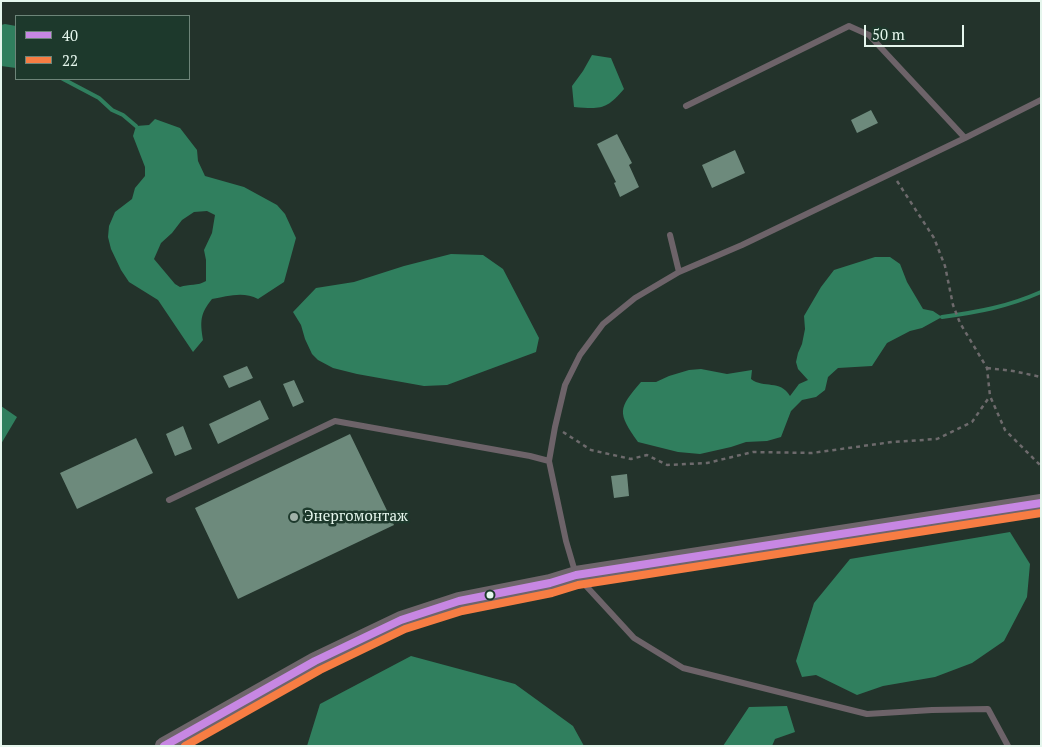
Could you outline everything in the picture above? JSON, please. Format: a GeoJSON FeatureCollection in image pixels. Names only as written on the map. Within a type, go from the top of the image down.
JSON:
{"type":"FeatureCollection","features":[{"type":"Feature","properties":{"kind":"main road"},"geometry":{"type":"LineString","coordinates":[[164,746],[315,661],[401,620],[459,601],[550,583],[576,575],[1041,503]]}},
{"type":"Feature","properties":{"kind":"lane"},"geometry":{"type":"LineString","coordinates":[[686,106],[849,26],[869,35],[965,138]]}},
{"type":"Feature","properties":{"kind":"lane"},"geometry":{"type":"LineString","coordinates":[[1008,746],[988,709],[867,714],[683,668],[634,638],[576,575],[566,541],[549,461],[565,385],[580,355],[602,324],[634,298],[679,272],[742,246],[1041,100]]}},
{"type":"Feature","properties":{"kind":"lane"},"geometry":{"type":"LineString","coordinates":[[670,235],[679,272]]}},
{"type":"Feature","properties":{"kind":"lane"},"geometry":{"type":"LineString","coordinates":[[169,500],[335,421],[549,461]]}},
{"type":"Feature","properties":{"kind":"path"},"geometry":{"type":"LineString","coordinates":[[892,173],[934,238],[945,266],[953,305],[960,322],[986,368],[990,396],[1005,430],[1041,466]]}},
{"type":"Feature","properties":{"kind":"path"},"geometry":{"type":"LineString","coordinates":[[986,368],[1041,377]]}},
{"type":"Feature","properties":{"kind":"path"},"geometry":{"type":"LineString","coordinates":[[555,427],[591,450],[631,459],[647,455],[668,465],[707,463],[753,452],[812,453],[892,442],[937,439],[972,422],[990,396]]}},
{"type":"Feature","properties":{"kind":"shaded area"},"geometry":{"type":"Polygon","coordinates":[[[1,25],[15,26],[15,68],[1,66],[1,25]]]}},
{"type":"Feature","properties":{"kind":"shaded area"},"geometry":{"type":"Polygon","coordinates":[[[592,55],[611,58],[624,89],[612,101],[602,107],[574,107],[572,86],[592,55]]]}},
{"type":"Feature","properties":{"kind":"shaded area"},"geometry":{"type":"Polygon","coordinates":[[[155,119],[180,128],[197,150],[198,161],[205,176],[244,187],[277,205],[285,214],[296,238],[284,282],[258,299],[241,295],[212,299],[205,309],[202,318],[203,340],[193,352],[158,300],[129,282],[111,249],[108,237],[109,226],[115,212],[132,199],[135,188],[145,176],[145,167],[133,136],[136,126],[149,125],[155,119]],[[207,211],[194,212],[182,220],[161,243],[154,259],[175,284],[180,287],[200,284],[206,281],[204,250],[212,233],[215,215],[207,211]]]}},
{"type":"Feature","properties":{"kind":"shaded area"},"geometry":{"type":"Polygon","coordinates":[[[451,254],[483,255],[503,269],[539,338],[536,352],[447,385],[424,386],[333,368],[318,360],[312,354],[301,325],[293,312],[316,288],[354,282],[404,266],[451,254]]]}},
{"type":"Feature","properties":{"kind":"shaded area"},"geometry":{"type":"Polygon","coordinates":[[[875,257],[890,257],[900,264],[907,282],[923,309],[933,311],[942,317],[887,343],[872,366],[838,368],[828,377],[825,390],[816,397],[802,400],[791,411],[781,437],[767,441],[746,442],[700,454],[678,452],[638,442],[626,424],[623,411],[624,405],[641,382],[656,382],[689,370],[701,369],[727,374],[752,370],[751,379],[782,388],[790,396],[799,384],[808,380],[798,369],[796,362],[805,329],[804,316],[821,287],[834,270],[875,257]]]}},
{"type":"Feature","properties":{"kind":"shaded area"},"geometry":{"type":"Polygon","coordinates":[[[1,406],[17,417],[1,444],[1,406]]]}},
{"type":"Feature","properties":{"kind":"shaded area"},"geometry":{"type":"Polygon","coordinates":[[[1010,532],[1030,564],[1027,597],[1004,641],[972,663],[935,677],[883,686],[857,695],[816,675],[802,677],[796,661],[814,603],[850,559],[1010,532]]]}},
{"type":"Feature","properties":{"kind":"shaded area"},"geometry":{"type":"Polygon","coordinates":[[[411,656],[515,684],[573,726],[584,746],[307,746],[320,704],[411,656]]]}},
{"type":"Feature","properties":{"kind":"shaded area"},"geometry":{"type":"Polygon","coordinates":[[[787,706],[795,732],[775,739],[772,746],[723,746],[749,707],[787,706]]]}},
{"type":"Feature","properties":{"kind":"building"},"geometry":{"type":"Polygon","coordinates":[[[871,110],[878,123],[857,133],[851,120],[871,110]]]}},
{"type":"Feature","properties":{"kind":"building"},"geometry":{"type":"Polygon","coordinates":[[[617,134],[632,163],[629,165],[639,187],[620,197],[614,183],[616,182],[597,144],[617,134]]]}},
{"type":"Feature","properties":{"kind":"building"},"geometry":{"type":"Polygon","coordinates":[[[735,150],[745,173],[712,188],[702,165],[735,150]]]}},
{"type":"Feature","properties":{"kind":"building"},"geometry":{"type":"Polygon","coordinates":[[[247,366],[253,378],[229,388],[223,376],[247,366]]]}},
{"type":"Feature","properties":{"kind":"building"},"geometry":{"type":"Polygon","coordinates":[[[294,380],[304,402],[293,407],[283,384],[294,380]]]}},
{"type":"Feature","properties":{"kind":"building"},"geometry":{"type":"Polygon","coordinates":[[[260,400],[269,419],[218,444],[209,424],[260,400]]]}},
{"type":"Feature","properties":{"kind":"building"},"geometry":{"type":"Polygon","coordinates":[[[183,426],[192,449],[175,456],[166,434],[183,426]]]}},
{"type":"Feature","properties":{"kind":"building","name":"Энергомонтаж"},"geometry":{"type":"Polygon","coordinates":[[[350,434],[394,525],[238,599],[195,508],[350,434]]]}},
{"type":"Feature","properties":{"kind":"building"},"geometry":{"type":"Polygon","coordinates":[[[136,438],[153,473],[77,509],[60,473],[136,438]]]}},
{"type":"Feature","properties":{"kind":"building"},"geometry":{"type":"Polygon","coordinates":[[[627,474],[629,496],[614,498],[611,476],[627,474]]]}},
{"type":"Feature","properties":{"kind":"waterway"},"geometry":{"type":"LineString","coordinates":[[65,80],[99,98],[112,110],[123,115],[136,126]]}},
{"type":"Feature","properties":{"kind":"waterway"},"geometry":{"type":"LineString","coordinates":[[942,317],[1016,302],[1041,292]]}},
{"type":"Feature","properties":{"kind":"transit line","name":"40"},"geometry":{"type":"LineString","coordinates":[[164,746],[315,661],[401,620],[459,601],[550,583],[576,575],[1041,503]]}},
{"type":"Feature","properties":{"kind":"transit line","name":"22"},"geometry":{"type":"LineString","coordinates":[[185,746],[320,670],[405,629],[462,611],[552,593],[578,585],[1041,513]]}},
{"type":"Feature","properties":{"kind":"place","name":"Энергомонтаж"},"geometry":{"type":"Point","coordinates":[294,517]}}]}
